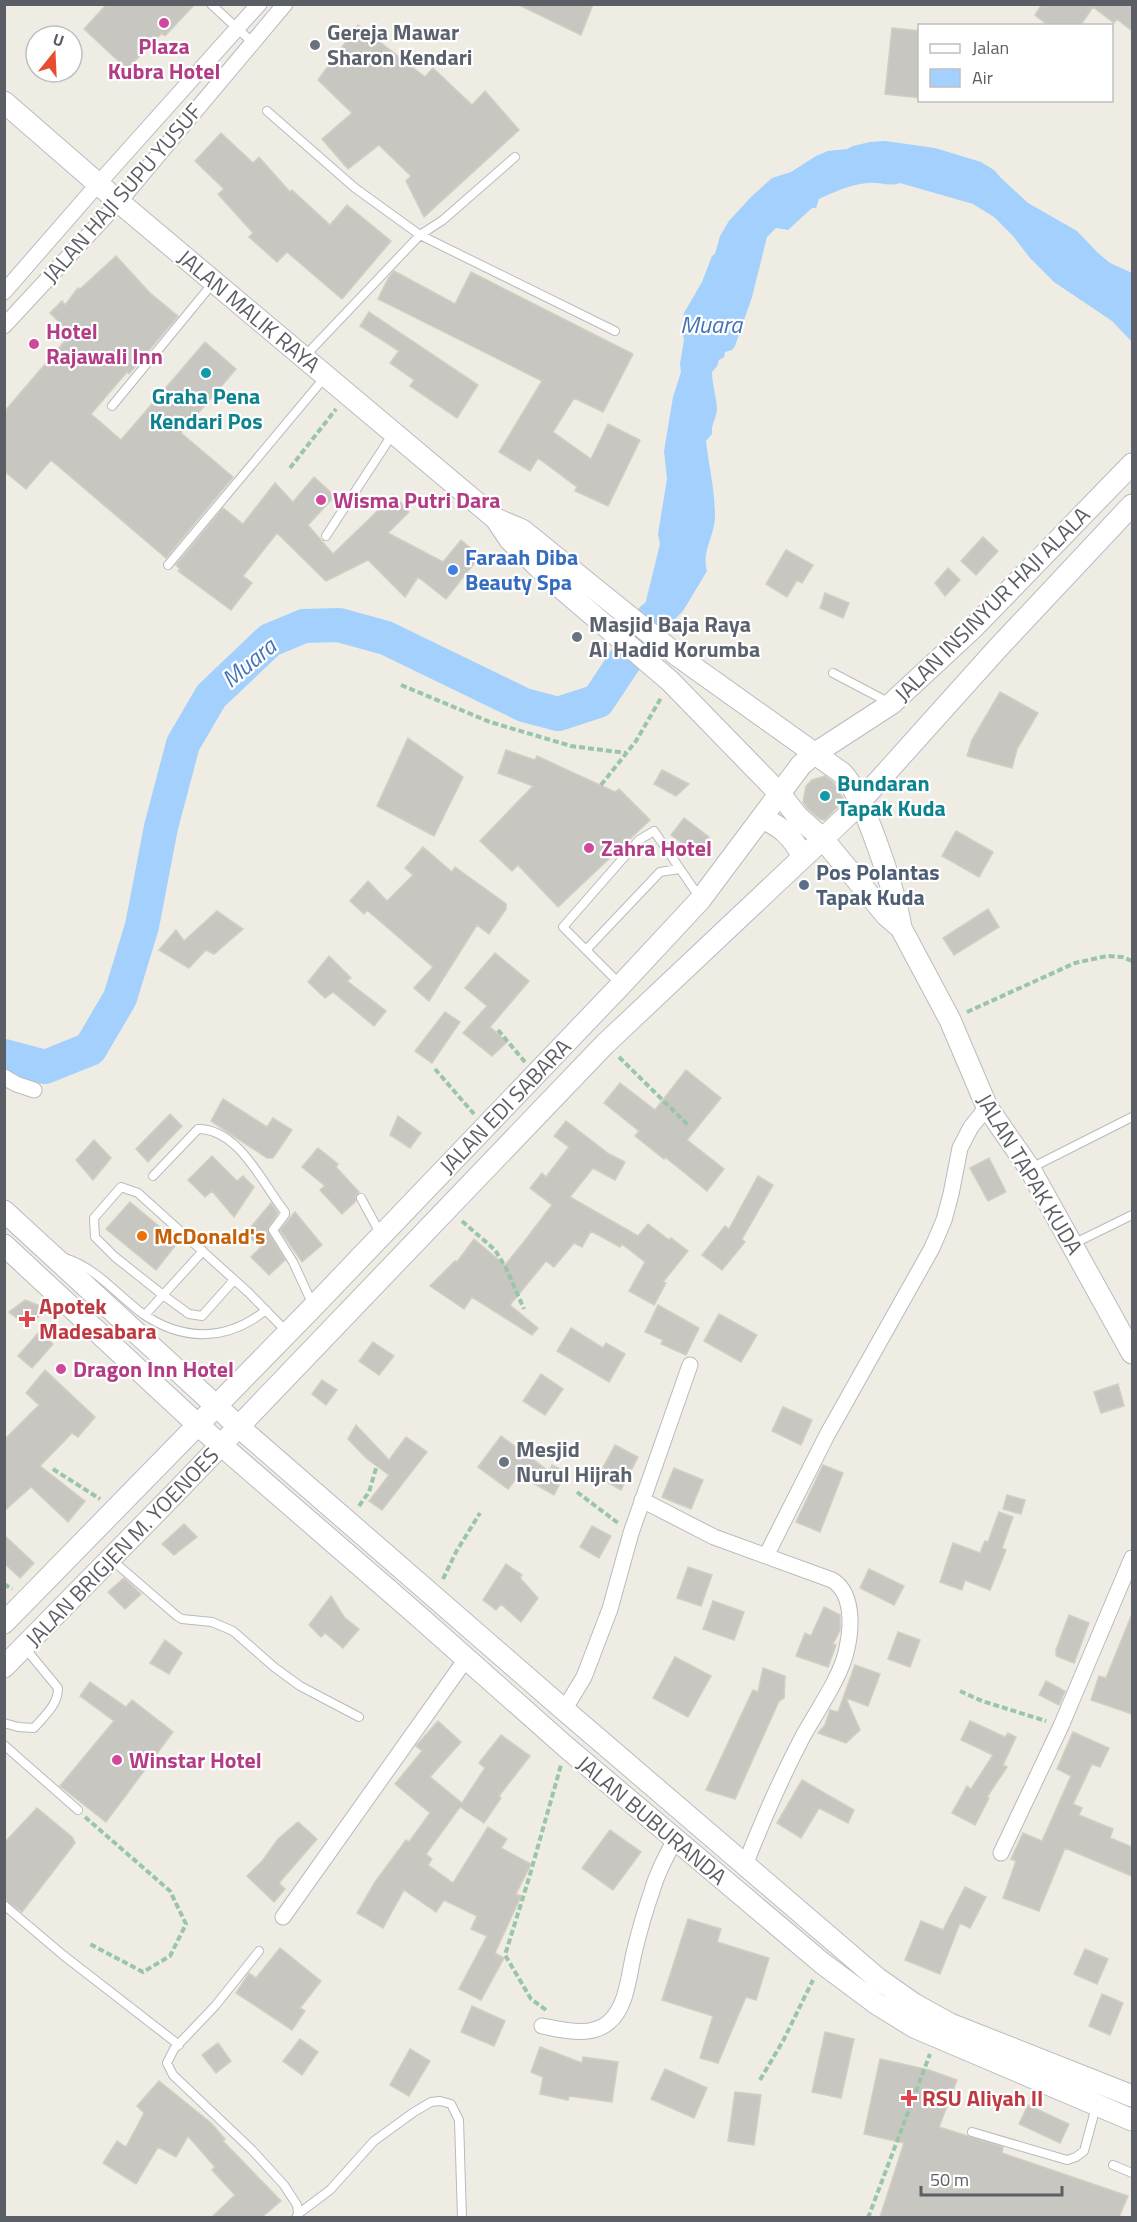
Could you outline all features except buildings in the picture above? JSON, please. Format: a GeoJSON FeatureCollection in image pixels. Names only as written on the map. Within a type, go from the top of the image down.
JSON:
{"type":"FeatureCollection","features":[{"type":"Feature","properties":{"kind":"street","name":"JALAN HAJI SUPU YUSUF"},"geometry":{"type":"LineString","coordinates":[[4,292],[259,4]]}},
{"type":"Feature","properties":{"kind":"street","name":"JALAN HAJI SUPU YUSUF"},"geometry":{"type":"LineString","coordinates":[[4,326],[118,202],[285,4]]}},
{"type":"Feature","properties":{"kind":"street","name":"JALAN MALIK RAYA"},"geometry":{"type":"LineString","coordinates":[[4,102],[118,202],[496,519]]}},
{"type":"Feature","properties":{"kind":"street","name":"JALAN INSINYUR HAJI ALALA"},"geometry":{"type":"LineString","coordinates":[[814,754],[891,704],[974,627],[1132,464]]}},
{"type":"Feature","properties":{"kind":"street","name":"JALAN INSINYUR HAJI ALALA"},"geometry":{"type":"LineString","coordinates":[[859,801],[997,649],[1132,506]]}},
{"type":"Feature","properties":{"kind":"street"},"geometry":{"type":"LineString","coordinates":[[496,519],[522,530],[678,656],[848,780],[859,801],[822,838],[798,817],[780,794],[665,678],[553,581],[510,540],[496,519]]}},
{"type":"Feature","properties":{"kind":"street"},"geometry":{"type":"LineString","coordinates":[[780,794],[790,777],[814,754]]}},
{"type":"Feature","properties":{"kind":"street","name":"JALAN EDI SABARA"},"geometry":{"type":"LineString","coordinates":[[216,1406],[700,900],[780,794]]}},
{"type":"Feature","properties":{"kind":"street","name":"JALAN TAPAK KUDA"},"geometry":{"type":"LineString","coordinates":[[859,801],[898,908],[901,928],[950,1020],[987,1107],[1030,1169],[1132,1353]]}},
{"type":"Feature","properties":{"kind":"street"},"geometry":{"type":"LineString","coordinates":[[762,818],[777,825],[794,839],[802,856]]}},
{"type":"Feature","properties":{"kind":"street","name":"JALAN TAPAK KUDA"},"geometry":{"type":"LineString","coordinates":[[822,838],[886,915],[901,928]]}},
{"type":"Feature","properties":{"kind":"street","name":"JALAN EDI SABARA"},"geometry":{"type":"LineString","coordinates":[[239,1427],[605,1044],[822,838]]}},
{"type":"Feature","properties":{"kind":"street"},"geometry":{"type":"LineString","coordinates":[[4,1077],[34,1090]]}},
{"type":"Feature","properties":{"kind":"street"},"geometry":{"type":"LineString","coordinates":[[766,1556],[827,1435],[932,1248],[949,1203],[960,1148],[971,1127],[987,1107]]}},
{"type":"Feature","properties":{"kind":"street","name":"JALAN BUBURANDA"},"geometry":{"type":"LineString","coordinates":[[4,1211],[239,1427],[564,1710],[878,1978],[914,2004],[950,2024],[1132,2096]]}},
{"type":"Feature","properties":{"kind":"street","name":"JALAN BUBURANDA"},"geometry":{"type":"LineString","coordinates":[[4,1245],[198,1425],[566,1747],[822,1963],[876,2004],[914,2026],[1132,2120]]}},
{"type":"Feature","properties":{"kind":"street"},"geometry":{"type":"LineString","coordinates":[[564,1710],[584,1677],[595,1649],[615,1594],[642,1500],[690,1365]]}},
{"type":"Feature","properties":{"kind":"street","name":"JALAN BRIGJEN M. YOENOES"},"geometry":{"type":"LineString","coordinates":[[4,1623],[216,1406]]}},
{"type":"Feature","properties":{"kind":"street","name":"JALAN BRIGJEN M. YOENOES"},"geometry":{"type":"LineString","coordinates":[[4,1667],[239,1427]]}},
{"type":"Feature","properties":{"kind":"street"},"geometry":{"type":"LineString","coordinates":[[642,1500],[714,1537],[832,1580],[842,1586],[848,1603],[848,1646],[843,1663],[773,1795],[745,1865]]}},
{"type":"Feature","properties":{"kind":"street"},"geometry":{"type":"LineString","coordinates":[[1001,1853],[1061,1726],[1132,1558]]}},
{"type":"Feature","properties":{"kind":"street"},"geometry":{"type":"LineString","coordinates":[[283,1917],[466,1659]]}},
{"type":"Feature","properties":{"kind":"street"},"geometry":{"type":"LineString","coordinates":[[545,2019],[575,2032],[586,2031],[609,2023],[614,2017],[625,1992],[653,1888],[675,1840]]}},
{"type":"Feature","properties":{"kind":"lane"},"geometry":{"type":"LineString","coordinates":[[211,4],[252,42]]}},
{"type":"Feature","properties":{"kind":"lane"},"geometry":{"type":"LineString","coordinates":[[267,111],[355,188],[420,235],[615,331]]}},
{"type":"Feature","properties":{"kind":"lane"},"geometry":{"type":"LineString","coordinates":[[303,358],[420,235],[443,220],[515,157]]}},
{"type":"Feature","properties":{"kind":"lane"},"geometry":{"type":"LineString","coordinates":[[112,406],[214,282]]}},
{"type":"Feature","properties":{"kind":"lane"},"geometry":{"type":"LineString","coordinates":[[168,565],[326,375]]}},
{"type":"Feature","properties":{"kind":"lane"},"geometry":{"type":"LineString","coordinates":[[326,536],[393,434]]}},
{"type":"Feature","properties":{"kind":"lane"},"geometry":{"type":"LineString","coordinates":[[833,673],[891,704]]}},
{"type":"Feature","properties":{"kind":"lane"},"geometry":{"type":"LineString","coordinates":[[621,985],[563,927],[639,840],[654,831],[700,900]]}},
{"type":"Feature","properties":{"kind":"lane"},"geometry":{"type":"LineString","coordinates":[[587,949],[660,872],[680,869]]}},
{"type":"Feature","properties":{"kind":"lane"},"geometry":{"type":"LineString","coordinates":[[1030,1169],[1132,1117]]}},
{"type":"Feature","properties":{"kind":"lane"},"geometry":{"type":"LineString","coordinates":[[153,1176],[198,1129],[208,1129],[221,1135],[248,1158],[285,1212],[273,1230],[293,1262],[313,1307]]}},
{"type":"Feature","properties":{"kind":"lane"},"geometry":{"type":"LineString","coordinates":[[234,1280],[202,1316],[189,1314],[115,1257],[95,1237],[94,1218],[121,1187],[138,1193],[203,1251],[234,1280],[266,1310],[288,1332]]}},
{"type":"Feature","properties":{"kind":"lane"},"geometry":{"type":"LineString","coordinates":[[361,1198],[381,1235]]}},
{"type":"Feature","properties":{"kind":"lane"},"geometry":{"type":"LineString","coordinates":[[1073,1244],[1132,1215]]}},
{"type":"Feature","properties":{"kind":"lane"},"geometry":{"type":"LineString","coordinates":[[145,1315],[203,1251]]}},
{"type":"Feature","properties":{"kind":"lane"},"geometry":{"type":"LineString","coordinates":[[50,1252],[80,1262],[145,1315],[173,1328],[202,1335],[225,1333],[250,1323],[266,1310]]}},
{"type":"Feature","properties":{"kind":"lane"},"geometry":{"type":"LineString","coordinates":[[111,1559],[177,1616],[182,1619],[212,1622],[233,1631],[274,1667],[300,1686],[359,1717]]}},
{"type":"Feature","properties":{"kind":"lane"},"geometry":{"type":"LineString","coordinates":[[4,1723],[18,1728],[34,1728],[55,1704],[58,1696],[58,1688],[24,1646]]}},
{"type":"Feature","properties":{"kind":"lane"},"geometry":{"type":"LineString","coordinates":[[6,1749],[78,1810]]}},
{"type":"Feature","properties":{"kind":"lane"},"geometry":{"type":"LineString","coordinates":[[4,1905],[63,1955],[179,2045]]}},
{"type":"Feature","properties":{"kind":"lane"},"geometry":{"type":"LineString","coordinates":[[259,1952],[215,2006],[167,2058],[168,2067],[173,2075],[252,2150],[284,2185],[297,2205],[297,2216]]}},
{"type":"Feature","properties":{"kind":"lane"},"geometry":{"type":"LineString","coordinates":[[297,2216],[330,2190],[375,2140],[425,2104],[440,2101],[452,2104],[459,2120],[462,2217]]}},
{"type":"Feature","properties":{"kind":"lane"},"geometry":{"type":"LineString","coordinates":[[972,2132],[1067,2160],[1084,2151],[1097,2106]]}},
{"type":"Feature","properties":{"kind":"lane"},"geometry":{"type":"LineString","coordinates":[[1113,2165],[1132,2173]]}},
{"type":"Feature","properties":{"kind":"path"},"geometry":{"type":"LineString","coordinates":[[290,468],[347,394]]}},
{"type":"Feature","properties":{"kind":"path"},"geometry":{"type":"LineString","coordinates":[[601,785],[636,741],[665,678]]}},
{"type":"Feature","properties":{"kind":"path"},"geometry":{"type":"LineString","coordinates":[[401,686],[490,722],[571,746],[626,753]]}},
{"type":"Feature","properties":{"kind":"path"},"geometry":{"type":"LineString","coordinates":[[950,1020],[1076,963],[1107,956],[1122,957],[1132,961]]}},
{"type":"Feature","properties":{"kind":"path"},"geometry":{"type":"LineString","coordinates":[[498,1030],[535,1074]]}},
{"type":"Feature","properties":{"kind":"path"},"geometry":{"type":"LineString","coordinates":[[605,1044],[688,1125]]}},
{"type":"Feature","properties":{"kind":"path"},"geometry":{"type":"LineString","coordinates":[[435,1070],[484,1126]]}},
{"type":"Feature","properties":{"kind":"path"},"geometry":{"type":"LineString","coordinates":[[447,1209],[495,1250],[524,1309]]}},
{"type":"Feature","properties":{"kind":"path"},"geometry":{"type":"LineString","coordinates":[[347,1520],[369,1492],[377,1465]]}},
{"type":"Feature","properties":{"kind":"path"},"geometry":{"type":"LineString","coordinates":[[53,1469],[115,1510]]}},
{"type":"Feature","properties":{"kind":"path"},"geometry":{"type":"LineString","coordinates":[[576,1492],[631,1533]]}},
{"type":"Feature","properties":{"kind":"path"},"geometry":{"type":"LineString","coordinates":[[433,1595],[437,1592],[456,1552],[480,1513]]}},
{"type":"Feature","properties":{"kind":"path"},"geometry":{"type":"LineString","coordinates":[[960,1691],[982,1701],[1061,1726]]}},
{"type":"Feature","properties":{"kind":"path"},"geometry":{"type":"LineString","coordinates":[[545,2019],[505,1955],[566,1747]]}},
{"type":"Feature","properties":{"kind":"path"},"geometry":{"type":"LineString","coordinates":[[78,1810],[170,1891],[186,1924],[170,1956],[143,1972],[88,1943]]}},
{"type":"Feature","properties":{"kind":"path"},"geometry":{"type":"LineString","coordinates":[[760,2080],[783,2041],[822,1963]]}},
{"type":"Feature","properties":{"kind":"path"},"geometry":{"type":"LineString","coordinates":[[868,2217],[937,2037]]}},
{"type":"Feature","properties":{"kind":"water","name":"Muara"},"geometry":{"type":"Polygon","coordinates":[[[885,141],[935,148],[981,162],[994,170],[1028,203],[1077,231],[1110,263],[1132,273],[1132,342],[1112,321],[1054,282],[994,217],[973,204],[900,183],[855,185],[819,199],[816,208],[812,208],[788,230],[776,228],[767,237],[752,297],[735,346],[732,350],[725,352],[724,357],[719,360],[712,372],[717,410],[712,434],[706,441],[715,516],[707,550],[707,571],[683,611],[674,620],[673,626],[664,634],[642,617],[660,544],[658,534],[667,479],[664,451],[673,397],[681,372],[684,340],[681,327],[684,313],[702,282],[712,256],[715,254],[720,236],[729,221],[772,178],[791,172],[828,151],[885,141]]]}},
{"type":"Feature","properties":{"kind":"waterway","name":"Muara"},"geometry":{"type":"LineString","coordinates":[[4,1056],[45,1067],[90,1049],[120,998],[142,926],[161,827],[183,744],[211,696],[270,640],[304,626],[339,625],[386,638],[524,705],[558,714],[598,701],[653,618]]}},
{"type":"Feature","properties":{"kind":"place","name":"Plaza Kubra Hotel"},"geometry":{"type":"Point","coordinates":[164,23]}},
{"type":"Feature","properties":{"kind":"place","name":"Gereja Mawar Sharon Kendari"},"geometry":{"type":"Point","coordinates":[315,45]}},
{"type":"Feature","properties":{"kind":"place","name":"Hotel Rajawali Inn"},"geometry":{"type":"Point","coordinates":[34,344]}},
{"type":"Feature","properties":{"kind":"place","name":"Graha Pena Kendari Pos"},"geometry":{"type":"Point","coordinates":[206,373]}},
{"type":"Feature","properties":{"kind":"place","name":"Wisma Putri Dara"},"geometry":{"type":"Point","coordinates":[321,500]}},
{"type":"Feature","properties":{"kind":"place","name":"Faraah Diba Beauty Spa"},"geometry":{"type":"Point","coordinates":[453,570]}},
{"type":"Feature","properties":{"kind":"place","name":"Masjid Baja Raya Al Hadid Korumba"},"geometry":{"type":"Point","coordinates":[577,637]}},
{"type":"Feature","properties":{"kind":"place","name":"Bundaran Tapak Kuda"},"geometry":{"type":"Point","coordinates":[825,796]}},
{"type":"Feature","properties":{"kind":"place","name":"Zahra Hotel"},"geometry":{"type":"Point","coordinates":[589,848]}},
{"type":"Feature","properties":{"kind":"place","name":"Pos Polantas Tapak Kuda"},"geometry":{"type":"Point","coordinates":[804,885]}},
{"type":"Feature","properties":{"kind":"place","name":"McDonald's"},"geometry":{"type":"Point","coordinates":[142,1236]}},
{"type":"Feature","properties":{"kind":"place","name":"Apotek Madesabara"},"geometry":{"type":"Point","coordinates":[27,1319]}},
{"type":"Feature","properties":{"kind":"place","name":"Dragon Inn Hotel"},"geometry":{"type":"Point","coordinates":[61,1369]}},
{"type":"Feature","properties":{"kind":"place","name":"Mesjid Nurul Hijrah"},"geometry":{"type":"Point","coordinates":[504,1462]}},
{"type":"Feature","properties":{"kind":"place","name":"Winstar Hotel"},"geometry":{"type":"Point","coordinates":[117,1760]}},
{"type":"Feature","properties":{"kind":"place","name":"RSU Aliyah II"},"geometry":{"type":"Point","coordinates":[909,2098]}}]}
